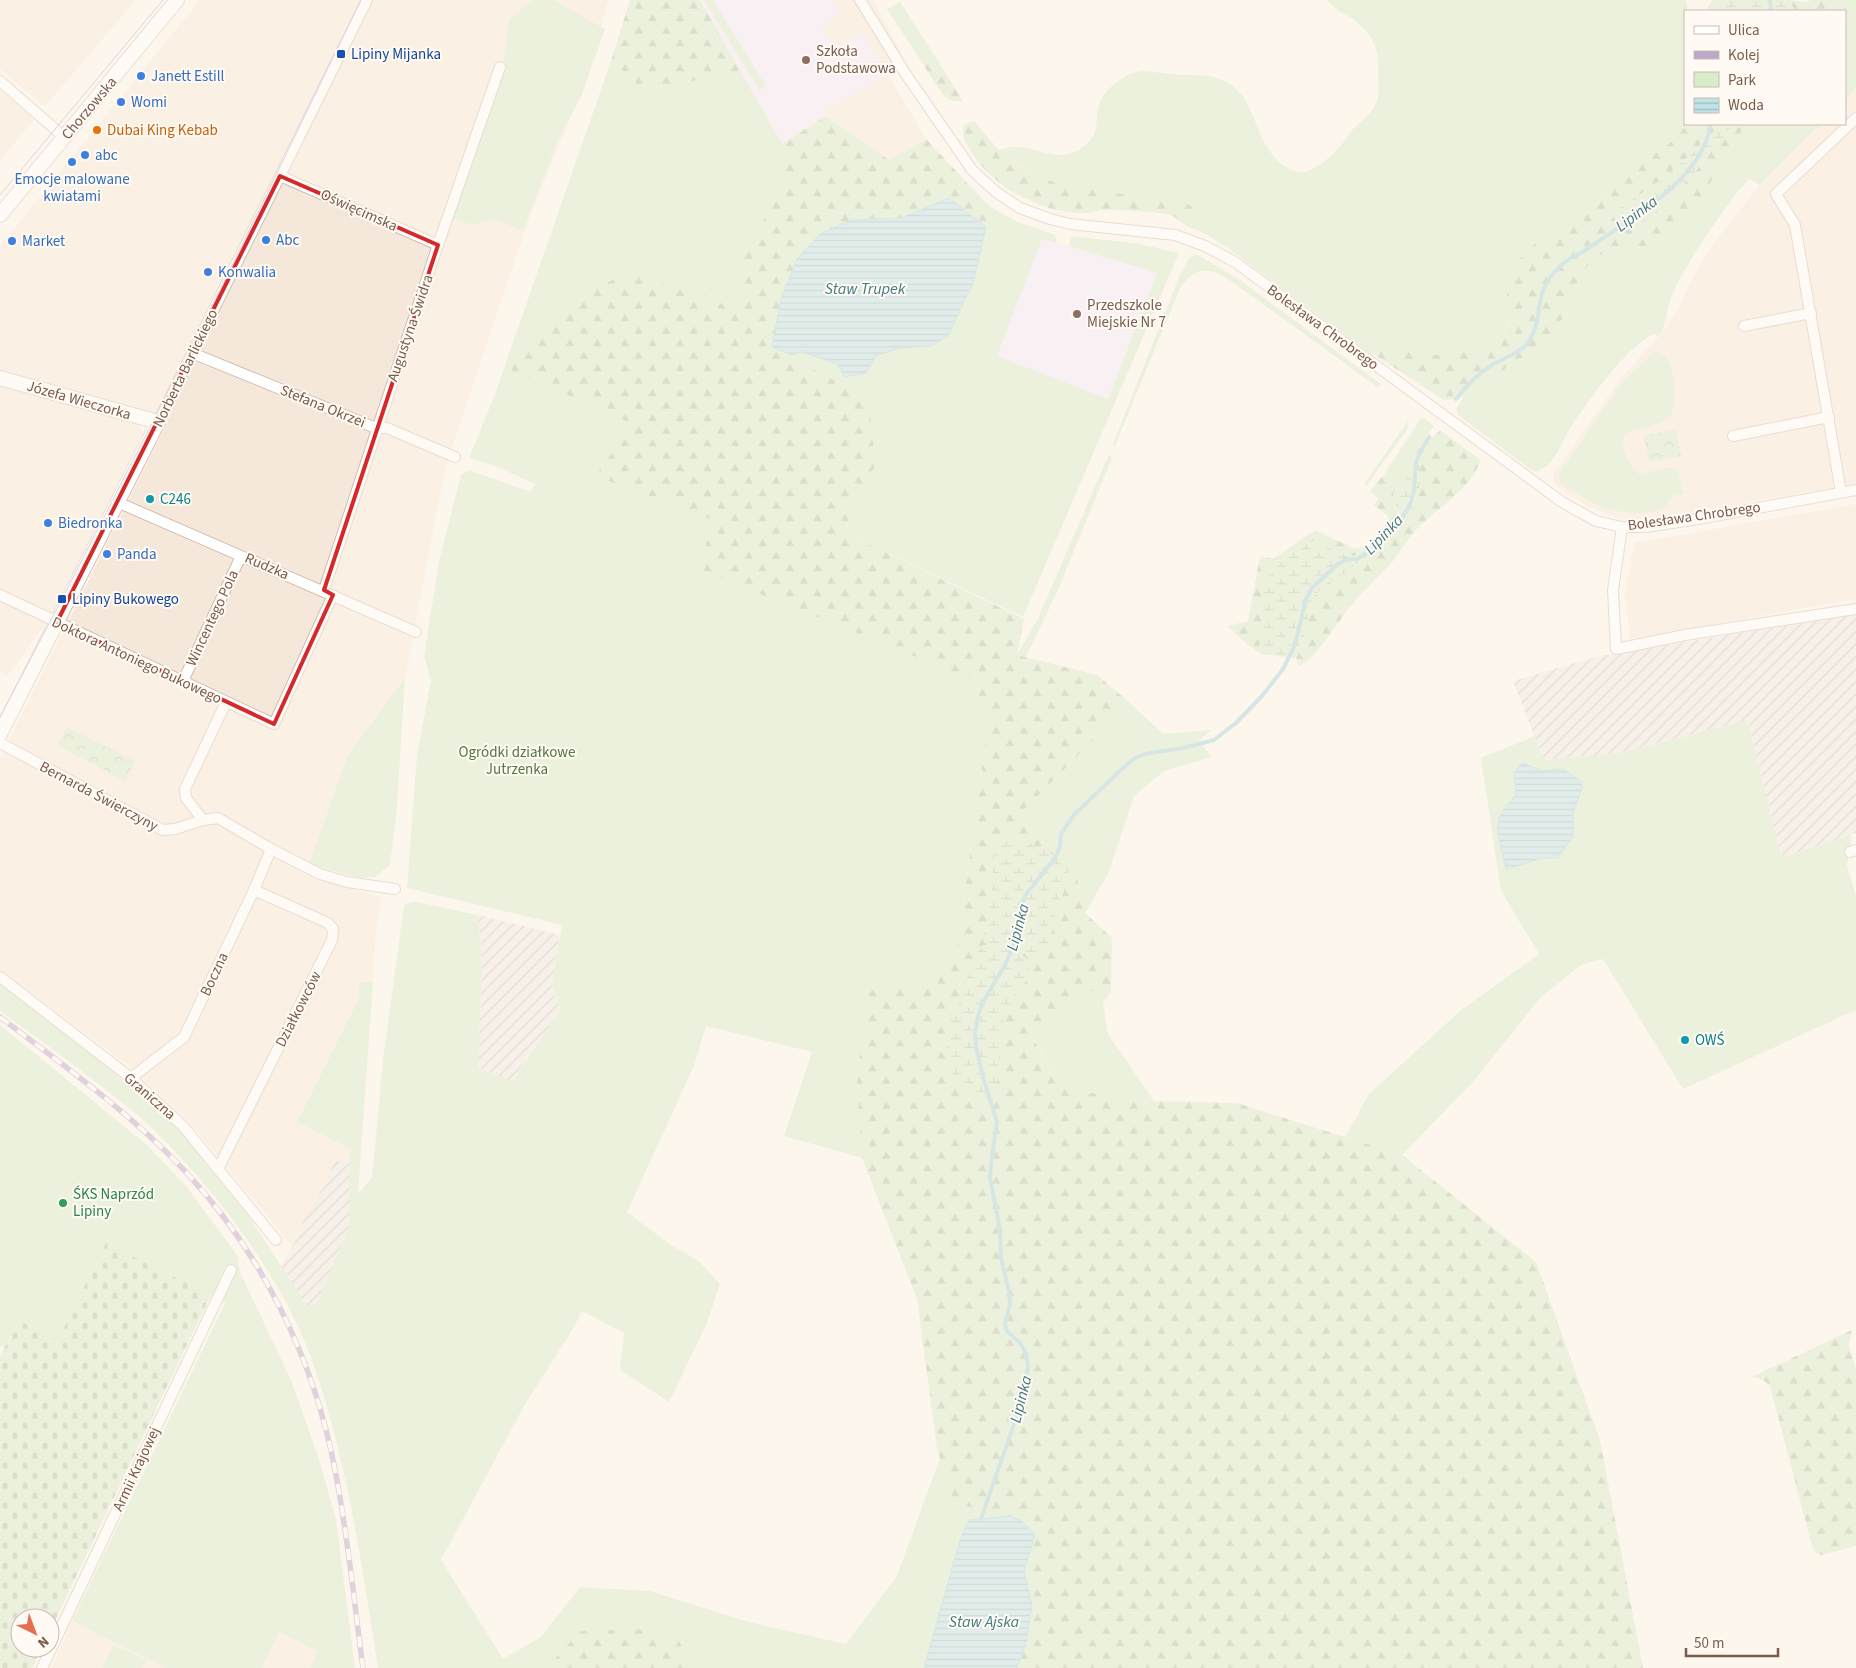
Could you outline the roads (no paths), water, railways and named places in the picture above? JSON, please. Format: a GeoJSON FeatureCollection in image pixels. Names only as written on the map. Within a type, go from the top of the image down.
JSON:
{"type":"FeatureCollection","features":[{"type":"Feature","properties":{"kind":"street","name":"Chorzowska"},"geometry":{"type":"LineString","coordinates":[[0,215],[177,0]]}},
{"type":"Feature","properties":{"kind":"street","name":"Norberta Barlickiego"},"geometry":{"type":"LineString","coordinates":[[0,734],[158,422],[367,0]]}},
{"type":"Feature","properties":{"kind":"street","name":"Bolesława Chrobrego"},"geometry":{"type":"LineString","coordinates":[[860,0],[905,73],[972,170],[984,182],[1008,200],[1020,208],[1070,224],[1175,235],[1219,252],[1562,502],[1596,521],[1622,527],[1646,527],[1856,490]]}},
{"type":"Feature","properties":{"kind":"street","name":"Augustyna Świdra"},"geometry":{"type":"LineString","coordinates":[[274,724],[328,593],[376,428],[500,67]]}},
{"type":"Feature","properties":{"kind":"street"},"geometry":{"type":"LineString","coordinates":[[0,81],[64,137]]}},
{"type":"Feature","properties":{"kind":"street"},"geometry":{"type":"LineString","coordinates":[[1841,492],[1795,225],[1776,194],[1856,118]]}},
{"type":"Feature","properties":{"kind":"street","name":"Oświęcimska"},"geometry":{"type":"LineString","coordinates":[[280,176],[438,245]]}},
{"type":"Feature","properties":{"kind":"street"},"geometry":{"type":"LineString","coordinates":[[1744,326],[1811,313]]}},
{"type":"Feature","properties":{"kind":"street","name":"Stefana Okrzei"},"geometry":{"type":"LineString","coordinates":[[192,353],[376,428],[387,428],[455,457]]}},
{"type":"Feature","properties":{"kind":"street","name":"Józefa Wieczorka"},"geometry":{"type":"LineString","coordinates":[[0,378],[158,422]]}},
{"type":"Feature","properties":{"kind":"street"},"geometry":{"type":"LineString","coordinates":[[1733,436],[1829,417]]}},
{"type":"Feature","properties":{"kind":"street","name":"Rudzka"},"geometry":{"type":"LineString","coordinates":[[117,502],[416,632]]}},
{"type":"Feature","properties":{"kind":"street"},"geometry":{"type":"LineString","coordinates":[[1622,527],[1613,590],[1616,649],[1685,635],[1856,610]]}},
{"type":"Feature","properties":{"kind":"street","name":"Wincentego Pola"},"geometry":{"type":"LineString","coordinates":[[183,681],[241,556]]}},
{"type":"Feature","properties":{"kind":"street","name":"Doktora Antoniego Bukowego"},"geometry":{"type":"LineString","coordinates":[[0,595],[274,724]]}},
{"type":"Feature","properties":{"kind":"street"},"geometry":{"type":"LineString","coordinates":[[203,820],[186,798],[185,789],[226,702]]}},
{"type":"Feature","properties":{"kind":"street","name":"Bernarda Świerczyny"},"geometry":{"type":"LineString","coordinates":[[0,743],[164,830],[218,818],[271,850],[320,874],[347,882],[395,889]]}},
{"type":"Feature","properties":{"kind":"street","name":"Boczna"},"geometry":{"type":"LineString","coordinates":[[131,1078],[184,1037],[271,850]]}},
{"type":"Feature","properties":{"kind":"street","name":"Działkowców"},"geometry":{"type":"LineString","coordinates":[[219,1168],[332,940],[333,929],[328,923],[254,890]]}},
{"type":"Feature","properties":{"kind":"street","name":"Graniczna"},"geometry":{"type":"LineString","coordinates":[[0,977],[131,1078],[184,1126],[276,1240]]}},
{"type":"Feature","properties":{"kind":"street","name":"Armii Krajowej"},"geometry":{"type":"LineString","coordinates":[[42,1668],[230,1270]]}},
{"type":"Feature","properties":{"kind":"water","name":"Staw Trupek"},"geometry":{"type":"Polygon","coordinates":[[[949,198],[986,227],[973,283],[948,336],[932,346],[899,348],[876,356],[866,373],[844,377],[838,364],[802,352],[792,355],[772,347],[781,299],[797,259],[820,234],[850,220],[901,218],[949,198]]]}},
{"type":"Feature","properties":{"kind":"water"},"geometry":{"type":"Polygon","coordinates":[[[1522,763],[1543,771],[1563,769],[1582,782],[1582,788],[1573,814],[1573,836],[1558,858],[1542,858],[1506,870],[1497,830],[1500,816],[1516,794],[1514,773],[1522,763]]]}},
{"type":"Feature","properties":{"kind":"water","name":"Staw Ajska"},"geometry":{"type":"Polygon","coordinates":[[[1009,1516],[1021,1520],[1035,1535],[1024,1571],[1032,1605],[1026,1643],[1017,1668],[924,1668],[960,1540],[969,1520],[1009,1516]]]}},
{"type":"Feature","properties":{"kind":"waterway","name":"Lipinka"},"geometry":{"type":"LineString","coordinates":[[1770,0],[1771,10]]}},
{"type":"Feature","properties":{"kind":"waterway","name":"Lipinka"},"geometry":{"type":"LineString","coordinates":[[1456,399],[1484,370],[1518,352],[1526,345],[1536,327],[1539,305],[1546,284],[1561,265],[1639,214],[1678,182],[1694,164],[1705,144],[1710,125]]}},
{"type":"Feature","properties":{"kind":"waterway","name":"Lipinka"},"geometry":{"type":"LineString","coordinates":[[981,1519],[1024,1395],[1028,1366],[1026,1353],[1020,1343],[1007,1331],[1005,1325],[1010,1303],[1009,1291],[1001,1258],[1000,1230],[990,1178],[997,1122],[984,1081],[975,1034],[983,1002],[1006,963],[1016,939],[1021,905],[1027,893],[1055,858],[1060,847],[1061,834],[1074,815],[1124,767],[1135,758],[1145,754],[1183,748],[1214,740],[1236,723],[1262,696],[1283,669],[1295,645],[1306,599],[1312,588],[1338,564],[1345,560],[1357,559],[1373,549],[1403,517],[1411,502],[1414,490],[1416,462],[1429,437]]}},
{"type":"Feature","properties":{"kind":"tram line"},"geometry":{"type":"LineString","coordinates":[[0,195],[163,0]]}},
{"type":"Feature","properties":{"kind":"tram line"},"geometry":{"type":"LineString","coordinates":[[0,717],[224,282],[361,0]]}},
{"type":"Feature","properties":{"kind":"railway"},"geometry":{"type":"LineString","coordinates":[[0,1017],[95,1090],[163,1149],[212,1202],[260,1271],[298,1347],[326,1428],[344,1519],[363,1668]]}},
{"type":"Feature","properties":{"kind":"place","name":"Lipiny Mijanka"},"geometry":{"type":"Point","coordinates":[341,54]}},
{"type":"Feature","properties":{"kind":"place","name":"Szkoła Podstawowa"},"geometry":{"type":"Point","coordinates":[806,60]}},
{"type":"Feature","properties":{"kind":"place","name":"Janett Estill"},"geometry":{"type":"Point","coordinates":[141,76]}},
{"type":"Feature","properties":{"kind":"place","name":"Womi"},"geometry":{"type":"Point","coordinates":[121,102]}},
{"type":"Feature","properties":{"kind":"place","name":"Dubai King Kebab"},"geometry":{"type":"Point","coordinates":[97,130]}},
{"type":"Feature","properties":{"kind":"place","name":"abc"},"geometry":{"type":"Point","coordinates":[85,155]}},
{"type":"Feature","properties":{"kind":"place","name":"Emocje malowane kwiatami"},"geometry":{"type":"Point","coordinates":[72,162]}},
{"type":"Feature","properties":{"kind":"place","name":"Abc"},"geometry":{"type":"Point","coordinates":[266,240]}},
{"type":"Feature","properties":{"kind":"place","name":"Market"},"geometry":{"type":"Point","coordinates":[12,241]}},
{"type":"Feature","properties":{"kind":"place","name":"Konwalia"},"geometry":{"type":"Point","coordinates":[208,272]}},
{"type":"Feature","properties":{"kind":"place","name":"Przedszkole Miejskie Nr 7"},"geometry":{"type":"Point","coordinates":[1077,314]}},
{"type":"Feature","properties":{"kind":"place","name":"C246"},"geometry":{"type":"Point","coordinates":[150,499]}},
{"type":"Feature","properties":{"kind":"place","name":"Biedronka"},"geometry":{"type":"Point","coordinates":[48,523]}},
{"type":"Feature","properties":{"kind":"place","name":"Panda"},"geometry":{"type":"Point","coordinates":[107,554]}},
{"type":"Feature","properties":{"kind":"place","name":"Lipiny Bukowego"},"geometry":{"type":"Point","coordinates":[62,599]}},
{"type":"Feature","properties":{"kind":"place","name":"OWŚ"},"geometry":{"type":"Point","coordinates":[1685,1040]}},
{"type":"Feature","properties":{"kind":"place","name":"ŚKS Naprzód Lipiny"},"geometry":{"type":"Point","coordinates":[63,1203]}},
{"type":"Feature","properties":{"kind":"park label","name":"Ogródki działkowe Jutrzenka"},"geometry":{"type":"Point","coordinates":[517,760]}}]}
